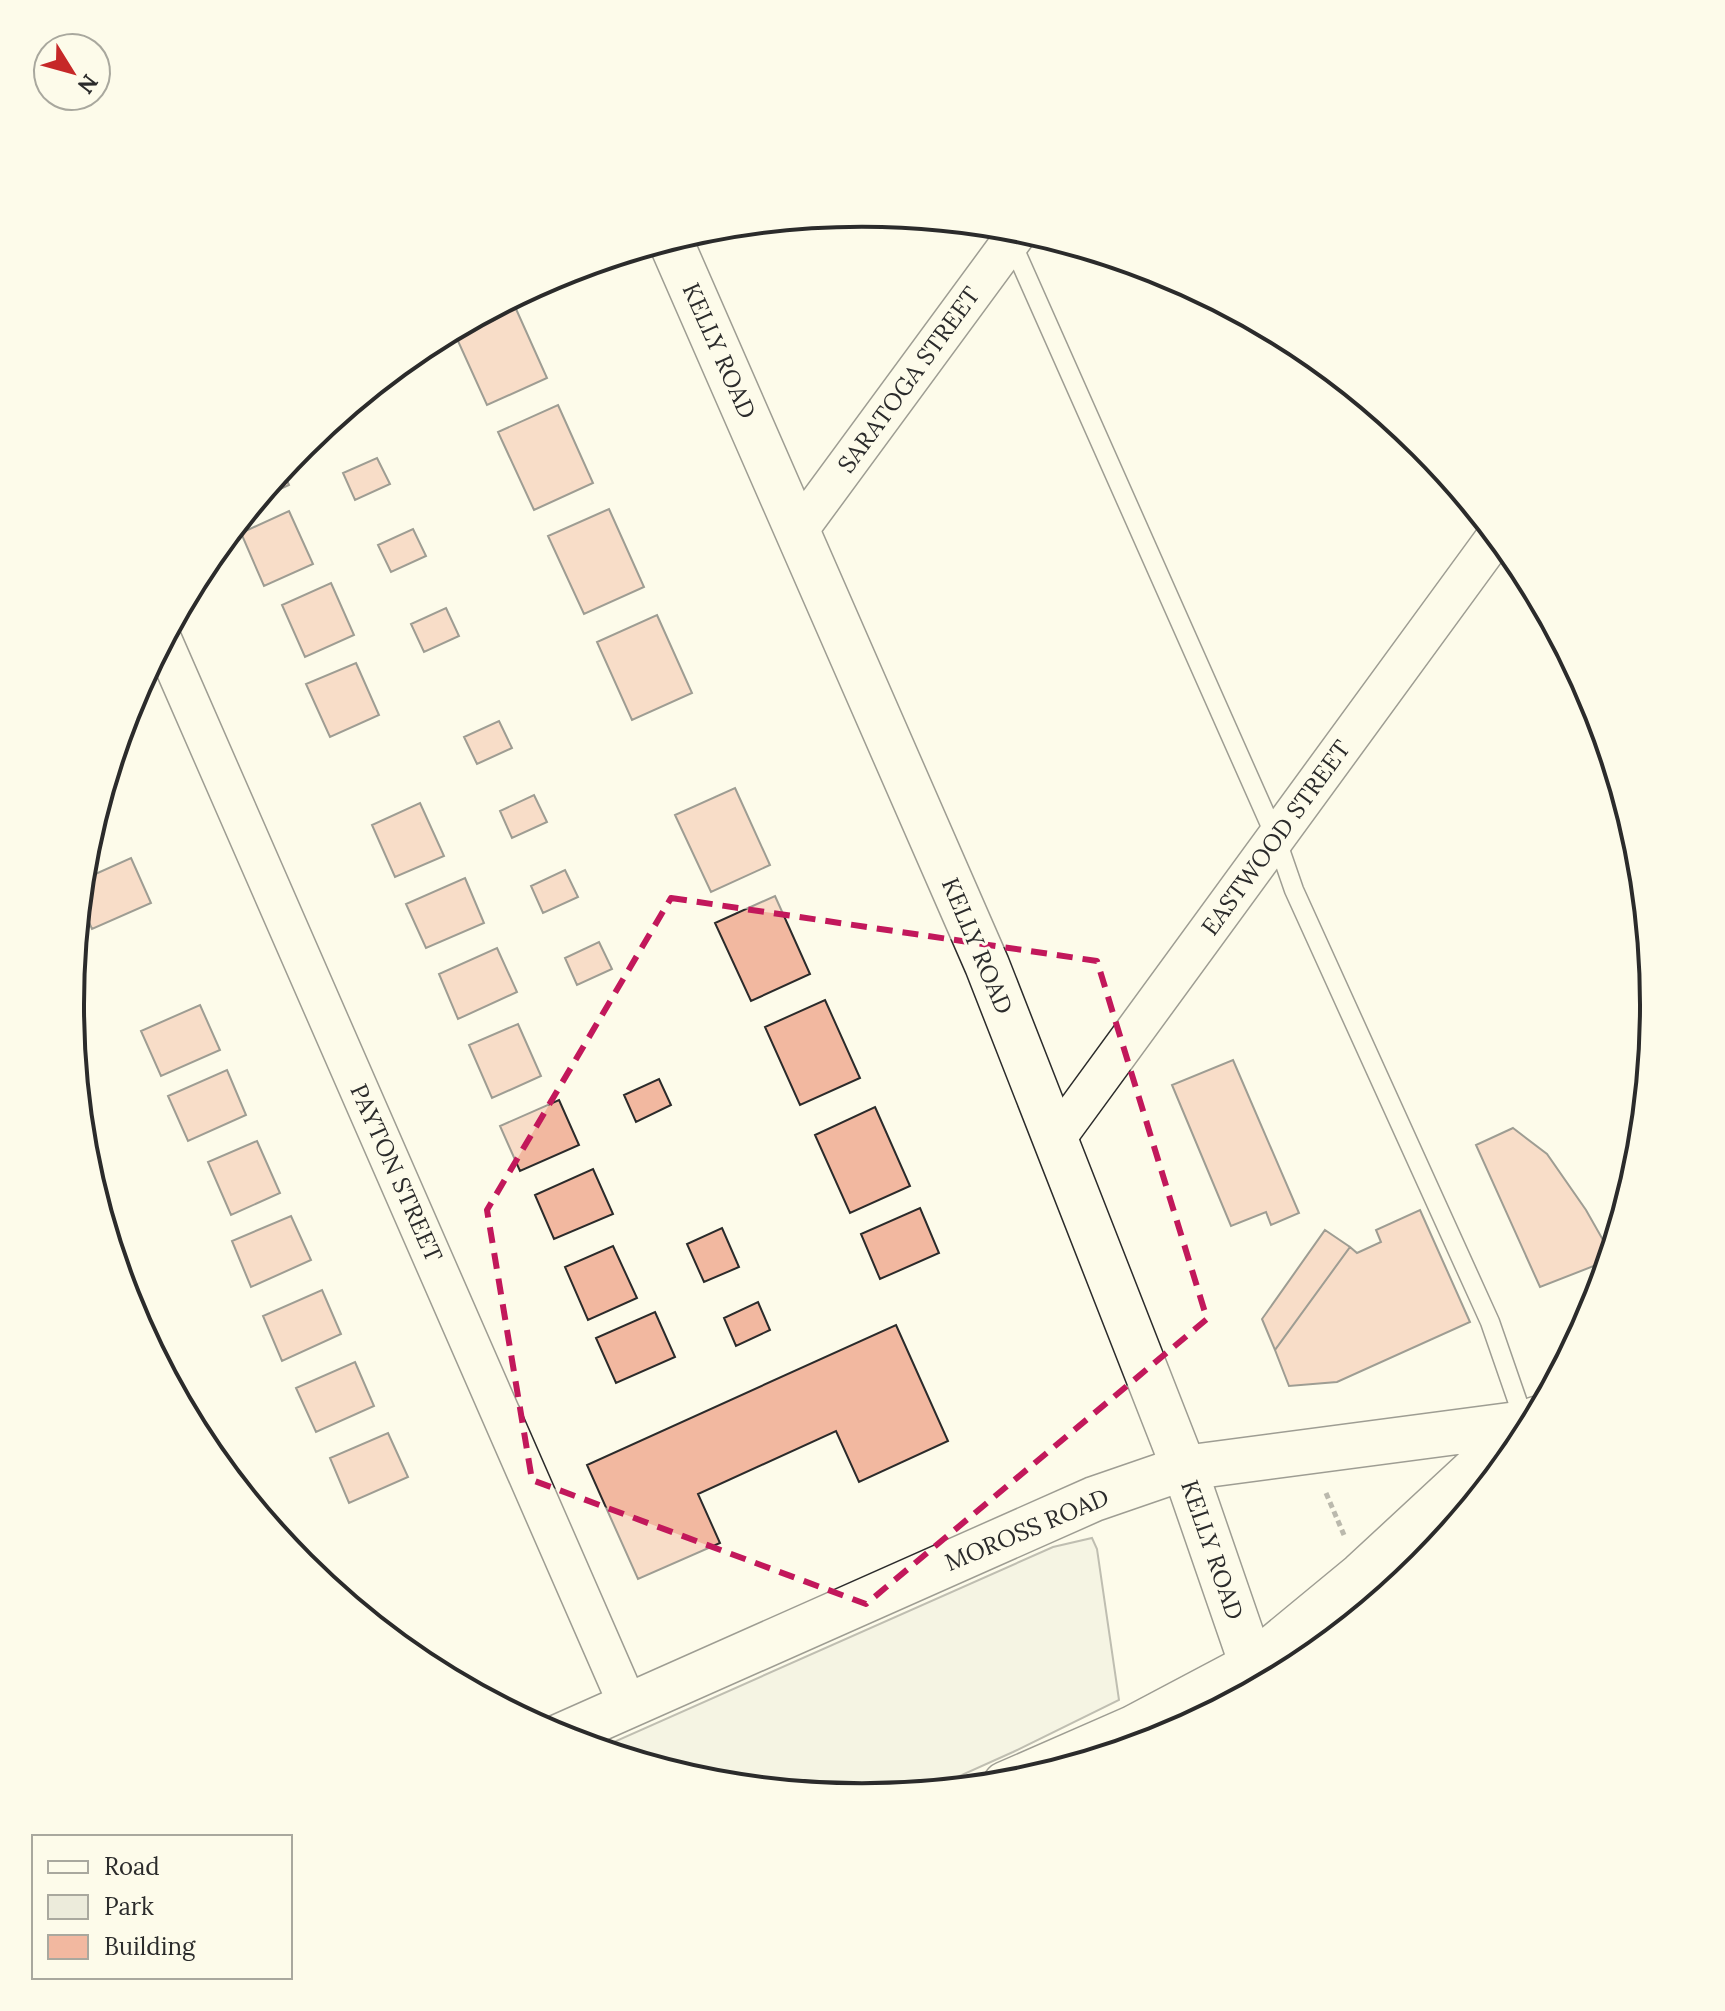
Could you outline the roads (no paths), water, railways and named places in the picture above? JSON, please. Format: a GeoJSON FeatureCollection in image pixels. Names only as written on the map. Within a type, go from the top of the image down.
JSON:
{"type":"FeatureCollection","features":[{"type":"Feature","properties":{"kind":"main road","name":"KELLY ROAD"},"geometry":{"type":"LineString","coordinates":[[675,251],[987,965],[1184,1468],[1258,1676]]}},
{"type":"Feature","properties":{"kind":"main road","name":"MOROSS ROAD"},"geometry":{"type":"LineString","coordinates":[[575,1729],[1094,1499],[1184,1468],[1517,1427]]}},
{"type":"Feature","properties":{"kind":"main road"},"geometry":{"type":"LineString","coordinates":[[1268,1670],[1361,1575],[1500,1452]]}},
{"type":"Feature","properties":{"kind":"main road"},"geometry":{"type":"LineString","coordinates":[[1094,1748],[1133,1728],[1240,1686]]}},
{"type":"Feature","properties":{"kind":"street","name":"SARATOGA STREET"},"geometry":{"type":"LineString","coordinates":[[798,531],[1006,241]]}},
{"type":"Feature","properties":{"kind":"street","name":"EASTWOOD STREET"},"geometry":{"type":"LineString","coordinates":[[1055,1140],[1490,545]]}},
{"type":"Feature","properties":{"kind":"street","name":"PAYTON STREET"},"geometry":{"type":"LineString","coordinates":[[168,653],[628,1705]]}},
{"type":"Feature","properties":{"kind":"lane"},"geometry":{"type":"LineString","coordinates":[[1017,243],[1276,838],[1294,890],[1490,1322],[1525,1413]]}}]}
